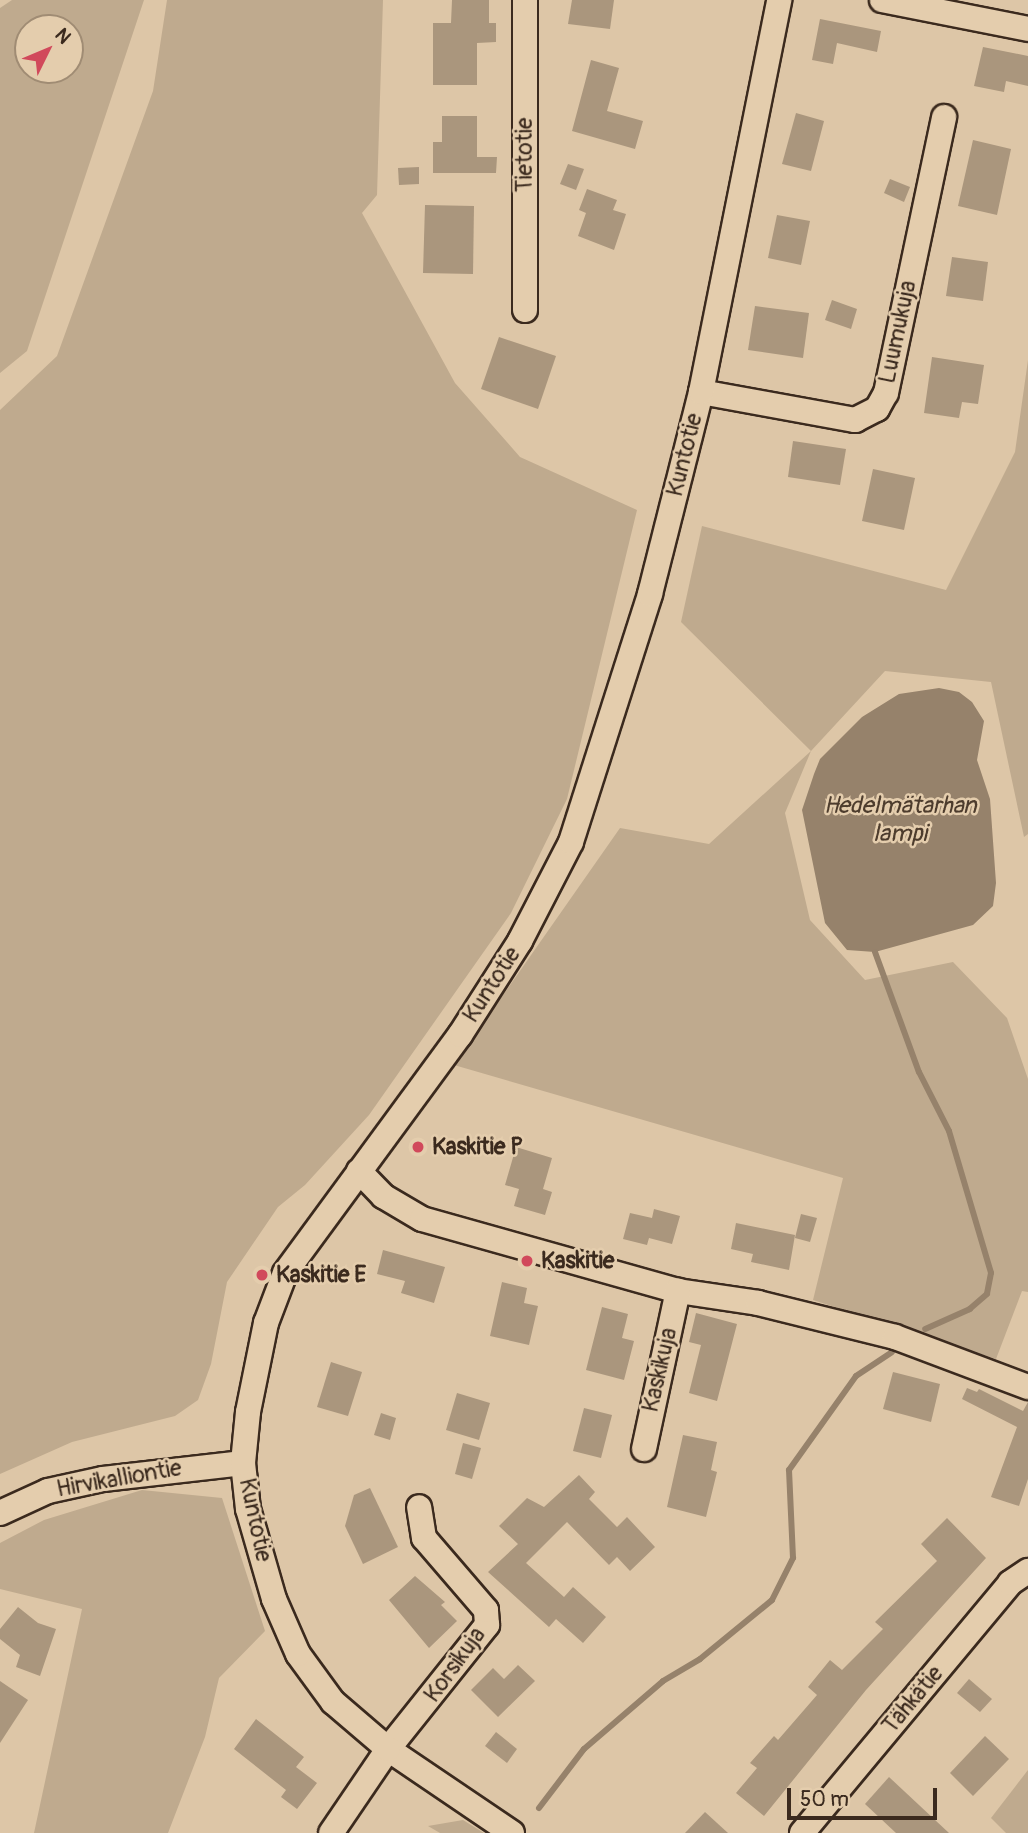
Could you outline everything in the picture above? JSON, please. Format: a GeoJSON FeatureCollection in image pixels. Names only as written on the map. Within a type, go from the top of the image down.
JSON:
{"type":"FeatureCollection","features":[{"type":"Feature","properties":{"kind":"street","name":"Tietotie"},"geometry":{"type":"LineString","coordinates":[[525,0],[525,310]]}},
{"type":"Feature","properties":{"kind":"street","name":"Kuntotie"},"geometry":{"type":"LineString","coordinates":[[512,1833],[388,1749],[332,1702],[298,1654],[274,1600],[248,1509],[243,1463],[266,1323],[285,1273],[460,1035],[520,942],[571,842],[650,594],[701,392],[779,0]]}},
{"type":"Feature","properties":{"kind":"street"},"geometry":{"type":"LineString","coordinates":[[882,0],[1028,29]]}},
{"type":"Feature","properties":{"kind":"street","name":"Luumukuja"},"geometry":{"type":"LineString","coordinates":[[701,392],[855,420],[877,409],[886,393],[944,117]]}},
{"type":"Feature","properties":{"kind":"street"},"geometry":{"type":"LineString","coordinates":[[359,1171],[383,1196],[422,1219],[678,1291],[758,1303],[895,1337],[1028,1387]]}},
{"type":"Feature","properties":{"kind":"street","name":"Kaskikuja"},"geometry":{"type":"LineString","coordinates":[[644,1449],[678,1291]]}},
{"type":"Feature","properties":{"kind":"street","name":"Hirvikalliontie"},"geometry":{"type":"LineString","coordinates":[[0,1513],[48,1491],[103,1479],[243,1463]]}},
{"type":"Feature","properties":{"kind":"street","name":"Korsikuja"},"geometry":{"type":"LineString","coordinates":[[331,1833],[388,1749],[487,1625],[485,1610],[424,1538],[419,1507]]}},
{"type":"Feature","properties":{"kind":"street","name":"Tähkätie"},"geometry":{"type":"LineString","coordinates":[[805,1832],[1010,1583],[1028,1571]]}},
{"type":"Feature","properties":{"kind":"shaded area"},"geometry":{"type":"Polygon","coordinates":[[[12,0],[144,0],[27,351],[0,373],[0,8],[12,0]]]}},
{"type":"Feature","properties":{"kind":"shaded area"},"geometry":{"type":"Polygon","coordinates":[[[167,0],[383,0],[377,195],[362,213],[455,383],[520,457],[637,510],[567,799],[511,913],[369,1115],[305,1185],[278,1207],[227,1282],[211,1364],[198,1400],[175,1416],[72,1442],[0,1474],[0,410],[57,356],[153,91],[167,0]]]}},
{"type":"Feature","properties":{"kind":"shaded area"},"geometry":{"type":"Polygon","coordinates":[[[1028,360],[1028,834],[1024,837],[991,682],[885,671],[811,751],[681,622],[702,526],[946,590],[1015,452],[1028,360]]]}},
{"type":"Feature","properties":{"kind":"shaded area"},"geometry":{"type":"Polygon","coordinates":[[[811,751],[785,813],[810,920],[865,980],[953,962],[1007,1018],[1028,1079],[1028,1292],[1022,1291],[996,1359],[813,1300],[843,1178],[454,1065],[620,828],[709,844],[811,751]]]}},
{"type":"Feature","properties":{"kind":"shaded area"},"geometry":{"type":"Polygon","coordinates":[[[142,1490],[222,1498],[265,1631],[219,1678],[205,1737],[168,1833],[34,1833],[82,1609],[0,1589],[0,1543],[44,1520],[142,1490]]]}},
{"type":"Feature","properties":{"kind":"shaded area"},"geometry":{"type":"Polygon","coordinates":[[[1028,1770],[1028,1833],[1006,1833],[991,1818],[1028,1770]]]}},
{"type":"Feature","properties":{"kind":"shaded area"},"geometry":{"type":"Polygon","coordinates":[[[463,1820],[484,1833],[440,1833],[428,1826],[463,1820]]]}},
{"type":"Feature","properties":{"kind":"water","name":"Hedelmätarhan lampi"},"geometry":{"type":"Polygon","coordinates":[[[939,688],[959,692],[972,702],[984,721],[977,760],[990,799],[996,883],[993,906],[973,925],[875,952],[847,950],[825,923],[802,810],[814,774],[820,759],[862,717],[899,694],[939,688]]]}},
{"type":"Feature","properties":{"kind":"building"},"geometry":{"type":"Polygon","coordinates":[[[452,0],[489,0],[489,23],[496,23],[496,42],[477,43],[477,85],[433,85],[433,23],[451,23],[452,0]]]}},
{"type":"Feature","properties":{"kind":"building"},"geometry":{"type":"Polygon","coordinates":[[[572,0],[614,0],[610,29],[568,24],[572,0]]]}},
{"type":"Feature","properties":{"kind":"building"},"geometry":{"type":"Polygon","coordinates":[[[820,19],[881,31],[877,52],[837,43],[833,64],[812,60],[820,19]]]}},
{"type":"Feature","properties":{"kind":"building"},"geometry":{"type":"Polygon","coordinates":[[[983,47],[1028,56],[1028,86],[1006,81],[1004,92],[974,86],[983,47]]]}},
{"type":"Feature","properties":{"kind":"building"},"geometry":{"type":"Polygon","coordinates":[[[591,60],[619,68],[607,111],[643,121],[635,149],[572,131],[591,60]]]}},
{"type":"Feature","properties":{"kind":"building"},"geometry":{"type":"Polygon","coordinates":[[[796,113],[824,121],[811,171],[782,164],[796,113]]]}},
{"type":"Feature","properties":{"kind":"building"},"geometry":{"type":"Polygon","coordinates":[[[442,116],[477,116],[477,157],[497,157],[496,173],[433,173],[433,142],[442,142],[442,116]]]}},
{"type":"Feature","properties":{"kind":"building"},"geometry":{"type":"Polygon","coordinates":[[[973,140],[1011,149],[997,215],[958,206],[973,140]]]}},
{"type":"Feature","properties":{"kind":"building"},"geometry":{"type":"Polygon","coordinates":[[[568,164],[584,169],[576,190],[560,184],[568,164]]]}},
{"type":"Feature","properties":{"kind":"building"},"geometry":{"type":"Polygon","coordinates":[[[419,167],[419,184],[399,185],[398,168],[419,167]]]}},
{"type":"Feature","properties":{"kind":"building"},"geometry":{"type":"Polygon","coordinates":[[[890,179],[910,187],[904,202],[884,193],[890,179]]]}},
{"type":"Feature","properties":{"kind":"building"},"geometry":{"type":"Polygon","coordinates":[[[587,189],[617,200],[613,210],[626,214],[614,250],[578,236],[586,213],[579,210],[587,189]]]}},
{"type":"Feature","properties":{"kind":"building"},"geometry":{"type":"Polygon","coordinates":[[[425,205],[474,206],[473,274],[423,273],[425,205]]]}},
{"type":"Feature","properties":{"kind":"building"},"geometry":{"type":"Polygon","coordinates":[[[777,215],[810,221],[801,265],[768,258],[777,215]]]}},
{"type":"Feature","properties":{"kind":"building"},"geometry":{"type":"Polygon","coordinates":[[[952,257],[988,262],[983,301],[946,296],[952,257]]]}},
{"type":"Feature","properties":{"kind":"building"},"geometry":{"type":"Polygon","coordinates":[[[832,300],[857,309],[851,329],[825,320],[832,300]]]}},
{"type":"Feature","properties":{"kind":"building"},"geometry":{"type":"Polygon","coordinates":[[[755,306],[809,313],[803,358],[748,350],[755,306]]]}},
{"type":"Feature","properties":{"kind":"building"},"geometry":{"type":"Polygon","coordinates":[[[499,337],[556,356],[538,409],[481,389],[499,337]]]}},
{"type":"Feature","properties":{"kind":"building"},"geometry":{"type":"Polygon","coordinates":[[[932,357],[984,365],[978,404],[962,402],[959,418],[924,413],[932,357]]]}},
{"type":"Feature","properties":{"kind":"building"},"geometry":{"type":"Polygon","coordinates":[[[793,441],[846,449],[840,485],[788,477],[793,441]]]}},
{"type":"Feature","properties":{"kind":"building"},"geometry":{"type":"Polygon","coordinates":[[[873,469],[915,478],[904,530],[862,521],[873,469]]]}},
{"type":"Feature","properties":{"kind":"building"},"geometry":{"type":"Polygon","coordinates":[[[516,1147],[552,1158],[543,1189],[552,1192],[545,1215],[514,1206],[519,1189],[505,1185],[516,1147]]]}},
{"type":"Feature","properties":{"kind":"building"},"geometry":{"type":"Polygon","coordinates":[[[654,1209],[680,1216],[672,1244],[649,1238],[647,1245],[623,1239],[630,1213],[652,1218],[654,1209]]]}},
{"type":"Feature","properties":{"kind":"building"},"geometry":{"type":"Polygon","coordinates":[[[801,1214],[817,1218],[810,1242],[795,1238],[801,1214]]]}},
{"type":"Feature","properties":{"kind":"building"},"geometry":{"type":"Polygon","coordinates":[[[736,1223],[795,1235],[789,1270],[751,1262],[753,1254],[731,1249],[736,1223]]]}},
{"type":"Feature","properties":{"kind":"building"},"geometry":{"type":"Polygon","coordinates":[[[383,1250],[445,1267],[434,1303],[401,1293],[405,1281],[377,1274],[383,1250]]]}},
{"type":"Feature","properties":{"kind":"building"},"geometry":{"type":"Polygon","coordinates":[[[502,1282],[527,1288],[524,1303],[538,1306],[529,1345],[490,1336],[502,1282]]]}},
{"type":"Feature","properties":{"kind":"building"},"geometry":{"type":"Polygon","coordinates":[[[602,1307],[628,1314],[622,1338],[634,1341],[624,1380],[586,1370],[602,1307]]]}},
{"type":"Feature","properties":{"kind":"building"},"geometry":{"type":"Polygon","coordinates":[[[696,1313],[737,1324],[717,1401],[689,1393],[701,1345],[689,1342],[696,1313]]]}},
{"type":"Feature","properties":{"kind":"building"},"geometry":{"type":"Polygon","coordinates":[[[331,1362],[362,1372],[348,1416],[317,1407],[331,1362]]]}},
{"type":"Feature","properties":{"kind":"building"},"geometry":{"type":"Polygon","coordinates":[[[893,1372],[940,1384],[931,1422],[883,1409],[893,1372]]]}},
{"type":"Feature","properties":{"kind":"building"},"geometry":{"type":"Polygon","coordinates":[[[967,1388],[977,1392],[979,1389],[1023,1411],[1028,1402],[1028,1479],[1019,1506],[991,1497],[1017,1427],[962,1399],[967,1388]]]}},
{"type":"Feature","properties":{"kind":"building"},"geometry":{"type":"Polygon","coordinates":[[[457,1393],[490,1403],[479,1440],[446,1430],[457,1393]]]}},
{"type":"Feature","properties":{"kind":"building"},"geometry":{"type":"Polygon","coordinates":[[[584,1408],[612,1415],[601,1458],[573,1451],[584,1408]]]}},
{"type":"Feature","properties":{"kind":"building"},"geometry":{"type":"Polygon","coordinates":[[[381,1413],[396,1418],[390,1440],[374,1435],[381,1413]]]}},
{"type":"Feature","properties":{"kind":"building"},"geometry":{"type":"Polygon","coordinates":[[[683,1435],[717,1442],[711,1470],[717,1472],[706,1517],[667,1507],[683,1435]]]}},
{"type":"Feature","properties":{"kind":"building"},"geometry":{"type":"Polygon","coordinates":[[[463,1443],[481,1448],[472,1479],[455,1474],[463,1443]]]}},
{"type":"Feature","properties":{"kind":"building"},"geometry":{"type":"Polygon","coordinates":[[[579,1475],[595,1492],[589,1499],[617,1527],[627,1517],[655,1547],[630,1571],[617,1557],[609,1565],[567,1522],[526,1563],[564,1597],[573,1587],[606,1617],[583,1643],[556,1619],[549,1627],[488,1572],[518,1544],[499,1526],[527,1498],[544,1507],[579,1475]]]}},
{"type":"Feature","properties":{"kind":"building"},"geometry":{"type":"Polygon","coordinates":[[[370,1488],[398,1547],[363,1564],[345,1526],[354,1495],[370,1488]]]}},
{"type":"Feature","properties":{"kind":"building"},"geometry":{"type":"Polygon","coordinates":[[[947,1518],[986,1558],[866,1690],[764,1816],[736,1793],[757,1768],[750,1763],[774,1736],[778,1740],[817,1695],[808,1687],[830,1660],[842,1670],[883,1629],[875,1622],[937,1561],[921,1544],[947,1518]]]}},
{"type":"Feature","properties":{"kind":"building"},"geometry":{"type":"Polygon","coordinates":[[[415,1576],[445,1602],[441,1605],[457,1621],[429,1648],[389,1600],[415,1576]]]}},
{"type":"Feature","properties":{"kind":"building"},"geometry":{"type":"Polygon","coordinates":[[[18,1607],[38,1623],[56,1629],[40,1676],[16,1667],[20,1655],[0,1639],[0,1629],[18,1607]]]}},
{"type":"Feature","properties":{"kind":"building"},"geometry":{"type":"Polygon","coordinates":[[[518,1665],[535,1681],[498,1717],[471,1690],[493,1668],[504,1679],[518,1665]]]}},
{"type":"Feature","properties":{"kind":"building"},"geometry":{"type":"Polygon","coordinates":[[[969,1679],[992,1699],[980,1712],[957,1693],[969,1679]]]}},
{"type":"Feature","properties":{"kind":"building"},"geometry":{"type":"Polygon","coordinates":[[[0,1681],[28,1700],[0,1743],[0,1681]]]}},
{"type":"Feature","properties":{"kind":"building"},"geometry":{"type":"Polygon","coordinates":[[[256,1719],[304,1757],[296,1767],[317,1783],[297,1809],[281,1797],[286,1790],[234,1749],[256,1719]]]}},
{"type":"Feature","properties":{"kind":"building"},"geometry":{"type":"Polygon","coordinates":[[[496,1732],[517,1749],[507,1763],[485,1746],[496,1732]]]}},
{"type":"Feature","properties":{"kind":"building"},"geometry":{"type":"Polygon","coordinates":[[[985,1736],[1009,1759],[973,1796],[950,1773],[985,1736]]]}},
{"type":"Feature","properties":{"kind":"building"},"geometry":{"type":"Polygon","coordinates":[[[889,1777],[949,1833],[896,1833],[865,1804],[889,1777]]]}},
{"type":"Feature","properties":{"kind":"building"},"geometry":{"type":"Polygon","coordinates":[[[705,1812],[728,1833],[685,1833],[705,1812]]]}},
{"type":"Feature","properties":{"kind":"waterway"},"geometry":{"type":"LineString","coordinates":[[875,952],[919,1072],[949,1131],[991,1273],[987,1294],[970,1309],[925,1329]]}},
{"type":"Feature","properties":{"kind":"waterway"},"geometry":{"type":"LineString","coordinates":[[539,1808],[584,1749],[663,1681],[700,1659],[772,1600],[793,1558],[789,1470],[856,1376],[892,1352]]}},
{"type":"Feature","properties":{"kind":"place","name":"Kaskitie P"},"geometry":{"type":"Point","coordinates":[418,1147]}},
{"type":"Feature","properties":{"kind":"place","name":"Kaskitie"},"geometry":{"type":"Point","coordinates":[527,1261]}},
{"type":"Feature","properties":{"kind":"place","name":"Kaskitie E"},"geometry":{"type":"Point","coordinates":[262,1275]}}]}
